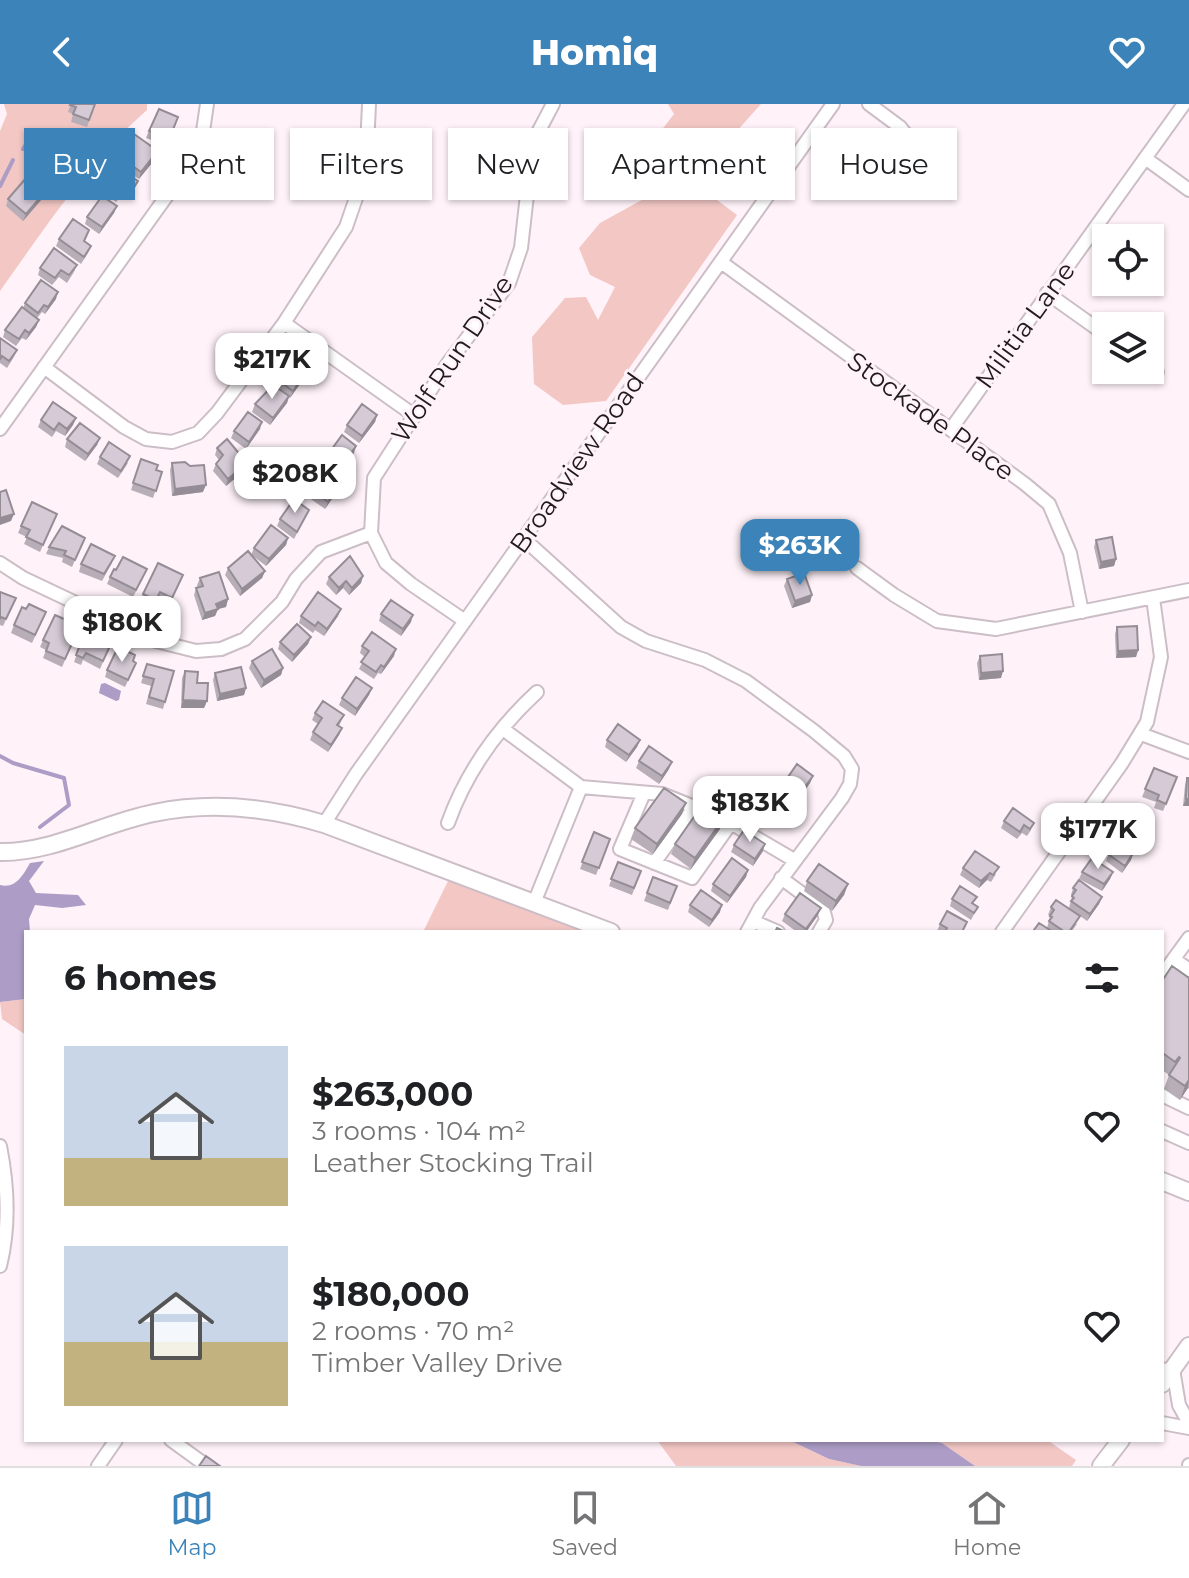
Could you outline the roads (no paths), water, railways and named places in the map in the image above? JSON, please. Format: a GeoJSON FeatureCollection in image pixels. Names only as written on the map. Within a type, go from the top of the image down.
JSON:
{"type":"FeatureCollection","features":[{"type":"Feature","properties":{"kind":"main road"},"geometry":{"type":"LineString","coordinates":[[0,852],[65,840],[154,813],[227,805],[298,816],[324,824],[606,930]]}},
{"type":"Feature","properties":{"kind":"main road"},"geometry":{"type":"LineString","coordinates":[[1164,1182],[1189,1192]]}},
{"type":"Feature","properties":{"kind":"main road"},"geometry":{"type":"LineString","coordinates":[[1167,1370],[1189,1346]]}},
{"type":"Feature","properties":{"kind":"main road"},"geometry":{"type":"LineString","coordinates":[[1101,1466],[1119,1442]]}},
{"type":"Feature","properties":{"kind":"street"},"geometry":{"type":"LineString","coordinates":[[0,429],[186,169],[202,138],[207,104]]}},
{"type":"Feature","properties":{"kind":"street"},"geometry":{"type":"LineString","coordinates":[[44,367],[124,427],[146,439],[172,442],[198,433],[217,413],[284,323],[346,227],[366,169],[369,104]]}},
{"type":"Feature","properties":{"kind":"street","name":"Wolf Run Drive"},"geometry":{"type":"LineString","coordinates":[[371,533],[374,478],[448,363],[509,283],[521,248],[523,208],[533,142],[553,104]]}},
{"type":"Feature","properties":{"kind":"street","name":"Broadview Road"},"geometry":{"type":"LineString","coordinates":[[324,824],[833,104]]}},
{"type":"Feature","properties":{"kind":"street"},"geometry":{"type":"LineString","coordinates":[[869,104],[901,128]]}},
{"type":"Feature","properties":{"kind":"street","name":"Militia Lane"},"geometry":{"type":"LineString","coordinates":[[951,429],[1184,104]]}},
{"type":"Feature","properties":{"kind":"street"},"geometry":{"type":"LineString","coordinates":[[1145,158],[1189,190]]}},
{"type":"Feature","properties":{"kind":"street","name":"Stockade Place"},"geometry":{"type":"LineString","coordinates":[[721,262],[1049,504],[1070,553],[1082,612]]}},
{"type":"Feature","properties":{"kind":"street"},"geometry":{"type":"LineString","coordinates":[[1047,293],[1092,325]]}},
{"type":"Feature","properties":{"kind":"street"},"geometry":{"type":"LineString","coordinates":[[284,323],[415,416]]}},
{"type":"Feature","properties":{"kind":"street"},"geometry":{"type":"LineString","coordinates":[[0,563],[23,578],[156,641],[196,651],[221,649],[245,639],[282,602],[296,579],[321,552],[371,533],[386,563],[465,621]]}},
{"type":"Feature","properties":{"kind":"street"},"geometry":{"type":"LineString","coordinates":[[524,539],[621,627],[646,641],[705,660],[746,681],[814,731],[844,756],[852,769],[850,784],[842,798],[781,878],[750,926]]}},
{"type":"Feature","properties":{"kind":"street"},"geometry":{"type":"LineString","coordinates":[[857,568],[937,621],[996,629],[1189,590]]}},
{"type":"Feature","properties":{"kind":"street"},"geometry":{"type":"LineString","coordinates":[[1003,930],[1147,722],[1161,657],[1153,598]]}},
{"type":"Feature","properties":{"kind":"street"},"geometry":{"type":"LineString","coordinates":[[448,823],[465,782],[517,711],[537,692]]}},
{"type":"Feature","properties":{"kind":"street"},"geometry":{"type":"LineString","coordinates":[[503,729],[581,787],[662,794],[731,823],[794,860]]}},
{"type":"Feature","properties":{"kind":"street"},"geometry":{"type":"LineString","coordinates":[[1141,734],[1189,752]]}},
{"type":"Feature","properties":{"kind":"street"},"geometry":{"type":"LineString","coordinates":[[534,903],[581,787]]}},
{"type":"Feature","properties":{"kind":"street"},"geometry":{"type":"LineString","coordinates":[[644,793],[620,849],[692,878],[731,823]]}},
{"type":"Feature","properties":{"kind":"street"},"geometry":{"type":"LineString","coordinates":[[654,863],[695,806]]}},
{"type":"Feature","properties":{"kind":"street"},"geometry":{"type":"LineString","coordinates":[[781,878],[823,909],[826,920],[820,930]]}},
{"type":"Feature","properties":{"kind":"street"},"geometry":{"type":"LineString","coordinates":[[1164,972],[1189,938]]}},
{"type":"Feature","properties":{"kind":"street"},"geometry":{"type":"LineString","coordinates":[[1174,959],[1189,970]]}},
{"type":"Feature","properties":{"kind":"street"},"geometry":{"type":"LineString","coordinates":[[1164,1096],[1189,1108]]}},
{"type":"Feature","properties":{"kind":"street"},"geometry":{"type":"LineString","coordinates":[[1164,1132],[1189,1143]]}},
{"type":"Feature","properties":{"kind":"street"},"geometry":{"type":"LineString","coordinates":[[0,1146],[7,1187],[7,1210],[0,1266]]}},
{"type":"Feature","properties":{"kind":"street"},"geometry":{"type":"LineString","coordinates":[[1167,1370],[1189,1426]]}},
{"type":"Feature","properties":{"kind":"street"},"geometry":{"type":"LineString","coordinates":[[1164,1423],[1189,1426]]}},
{"type":"Feature","properties":{"kind":"street"},"geometry":{"type":"LineString","coordinates":[[98,1466],[115,1442]]}},
{"type":"Feature","properties":{"kind":"street"},"geometry":{"type":"LineString","coordinates":[[174,1442],[207,1466]]}},
{"type":"Feature","properties":{"kind":"waterway"},"geometry":{"type":"LineString","coordinates":[[0,186],[13,160]]}},
{"type":"Feature","properties":{"kind":"waterway"},"geometry":{"type":"LineString","coordinates":[[0,756],[64,778],[69,805],[40,827]]}}]}
